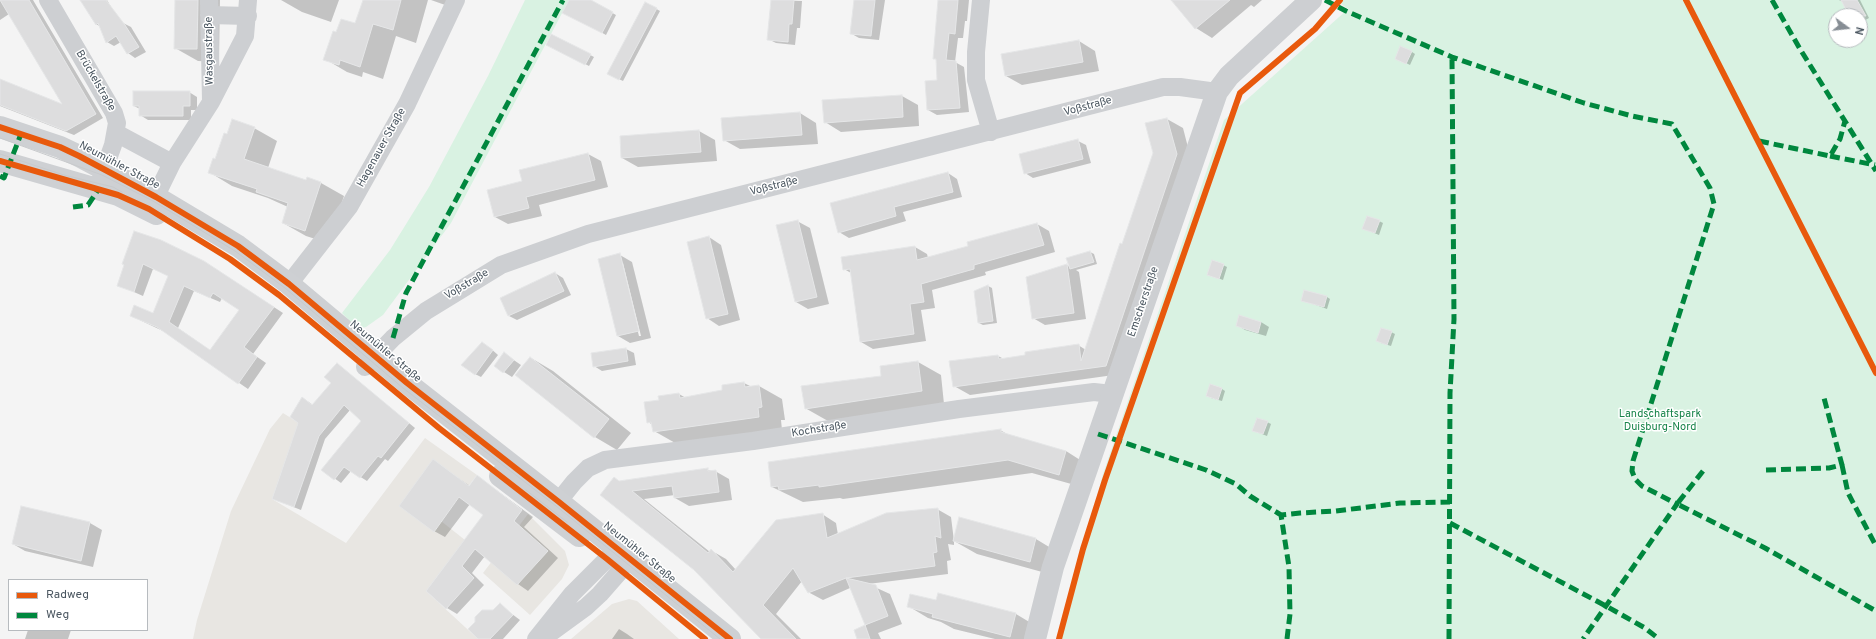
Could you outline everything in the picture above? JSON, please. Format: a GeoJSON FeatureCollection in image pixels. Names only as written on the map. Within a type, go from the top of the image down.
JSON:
{"type":"FeatureCollection","features":[{"type":"Feature","properties":{"kind":"main road","name":"Neumühler Straße"},"geometry":{"type":"LineString","coordinates":[[0,126],[60,147],[118,195],[152,203],[238,246],[289,284],[370,362]]}},
{"type":"Feature","properties":{"kind":"main road","name":"Neumühler Straße"},"geometry":{"type":"LineString","coordinates":[[0,161],[101,180]]}},
{"type":"Feature","properties":{"kind":"main road","name":"Neumühler Straße"},"geometry":{"type":"LineString","coordinates":[[152,203],[477,439],[554,508],[706,639]]}},
{"type":"Feature","properties":{"kind":"main road","name":"Neumühler Straße"},"geometry":{"type":"LineString","coordinates":[[617,561],[730,639]]}},
{"type":"Feature","properties":{"kind":"street","name":"Brückelstraße"},"geometry":{"type":"LineString","coordinates":[[48,0],[114,113],[117,123],[116,133],[101,180]]}},
{"type":"Feature","properties":{"kind":"street","name":"Hagenauer Straße"},"geometry":{"type":"LineString","coordinates":[[289,284],[349,207],[403,111],[456,0]]}},
{"type":"Feature","properties":{"kind":"street"},"geometry":{"type":"LineString","coordinates":[[981,0],[976,52],[976,80],[991,132]]}},
{"type":"Feature","properties":{"kind":"street","name":"Emscherstraße"},"geometry":{"type":"LineString","coordinates":[[1034,639],[1053,567],[1217,92],[1229,76],[1311,0]]}},
{"type":"Feature","properties":{"kind":"street"},"geometry":{"type":"LineString","coordinates":[[209,7],[248,8]]}},
{"type":"Feature","properties":{"kind":"street","name":"Wasgaustraße"},"geometry":{"type":"LineString","coordinates":[[209,7],[211,102]]}},
{"type":"Feature","properties":{"kind":"street","name":"Wasgaustraße"},"geometry":{"type":"LineString","coordinates":[[152,203],[172,162],[211,102],[245,36],[248,8]]}},
{"type":"Feature","properties":{"kind":"street","name":"Voßstraße"},"geometry":{"type":"LineString","coordinates":[[370,362],[393,338],[426,310],[501,265],[588,234],[1163,87],[1180,87],[1217,92]]}},
{"type":"Feature","properties":{"kind":"street"},"geometry":{"type":"LineString","coordinates":[[116,133],[172,162]]}},
{"type":"Feature","properties":{"kind":"street","name":"Kochstraße"},"geometry":{"type":"LineString","coordinates":[[554,508],[574,482],[588,468],[605,460],[753,442],[959,409],[1094,392],[1112,394]]}},
{"type":"Feature","properties":{"kind":"street"},"geometry":{"type":"LineString","coordinates":[[536,639],[572,594],[617,561]]}},
{"type":"Feature","properties":{"kind":"street"},"geometry":{"type":"LineString","coordinates":[[542,639],[586,607],[617,561]]}},
{"type":"Feature","properties":{"kind":"shaded area"},"geometry":{"type":"Polygon","coordinates":[[[283,413],[299,423],[272,499],[346,543],[425,438],[477,475],[441,521],[465,540],[426,591],[478,639],[193,639],[197,620],[231,511],[270,429],[283,413]]]}},
{"type":"Feature","properties":{"kind":"shaded area"},"geometry":{"type":"Polygon","coordinates":[[[528,514],[565,551],[569,565],[562,579],[530,615],[483,573],[528,514]]]}},
{"type":"Feature","properties":{"kind":"shaded area"},"geometry":{"type":"Polygon","coordinates":[[[629,599],[637,601],[679,639],[571,639],[612,604],[629,599]]]}},
{"type":"Feature","properties":{"kind":"green space"},"geometry":{"type":"Polygon","coordinates":[[[525,0],[569,0],[451,223],[383,315],[366,327],[357,329],[342,313],[390,250],[429,187],[488,76],[525,0]]]}},
{"type":"Feature","properties":{"kind":"green space","name":"Landschaftspark Duisburg-Nord"},"geometry":{"type":"Polygon","coordinates":[[[1343,0],[1876,0],[1876,639],[1060,639],[1103,474],[1224,120],[1348,9],[1340,3],[1343,0]]]}},
{"type":"Feature","properties":{"kind":"building"},"geometry":{"type":"Polygon","coordinates":[[[0,0],[29,0],[96,114],[66,131],[0,105],[0,79],[62,104],[0,0]]]}},
{"type":"Feature","properties":{"kind":"building"},"geometry":{"type":"Polygon","coordinates":[[[80,0],[106,0],[139,47],[127,54],[116,36],[106,43],[98,23],[96,25],[80,0]]]}},
{"type":"Feature","properties":{"kind":"building"},"geometry":{"type":"Polygon","coordinates":[[[175,0],[198,0],[197,49],[174,49],[175,0]]]}},
{"type":"Feature","properties":{"kind":"building"},"geometry":{"type":"Polygon","coordinates":[[[363,0],[401,0],[393,30],[373,24],[360,67],[340,60],[339,65],[323,60],[333,31],[336,32],[341,19],[355,23],[363,0]]]}},
{"type":"Feature","properties":{"kind":"building"},"geometry":{"type":"Polygon","coordinates":[[[569,0],[591,0],[613,12],[602,33],[562,13],[569,0]]]}},
{"type":"Feature","properties":{"kind":"building"},"geometry":{"type":"Polygon","coordinates":[[[771,0],[794,0],[792,24],[789,24],[788,42],[767,40],[771,0]]]}},
{"type":"Feature","properties":{"kind":"building"},"geometry":{"type":"Polygon","coordinates":[[[854,0],[875,0],[871,36],[850,34],[854,0]]]}},
{"type":"Feature","properties":{"kind":"building"},"geometry":{"type":"Polygon","coordinates":[[[938,0],[958,0],[955,34],[949,33],[946,60],[956,61],[960,108],[927,110],[925,81],[937,80],[936,59],[933,59],[938,0]]]}},
{"type":"Feature","properties":{"kind":"building"},"geometry":{"type":"Polygon","coordinates":[[[1171,0],[1230,0],[1195,29],[1171,0]]]}},
{"type":"Feature","properties":{"kind":"building"},"geometry":{"type":"Polygon","coordinates":[[[1841,0],[1857,0],[1862,8],[1845,8],[1841,0]]]}},
{"type":"Feature","properties":{"kind":"building"},"geometry":{"type":"Polygon","coordinates":[[[645,2],[657,8],[619,80],[607,74],[645,2]]]}},
{"type":"Feature","properties":{"kind":"building"},"geometry":{"type":"Polygon","coordinates":[[[551,34],[591,54],[585,65],[546,45],[551,34]]]}},
{"type":"Feature","properties":{"kind":"building"},"geometry":{"type":"Polygon","coordinates":[[[1079,40],[1083,62],[1005,76],[1001,54],[1079,40]]]}},
{"type":"Feature","properties":{"kind":"building"},"geometry":{"type":"Polygon","coordinates":[[[1400,46],[1412,51],[1406,64],[1395,59],[1400,46]]]}},
{"type":"Feature","properties":{"kind":"building"},"geometry":{"type":"Polygon","coordinates":[[[133,91],[190,91],[190,106],[183,106],[183,116],[139,116],[139,106],[133,106],[133,91]]]}},
{"type":"Feature","properties":{"kind":"building"},"geometry":{"type":"Polygon","coordinates":[[[902,95],[903,117],[824,123],[822,100],[902,95]]]}},
{"type":"Feature","properties":{"kind":"building"},"geometry":{"type":"Polygon","coordinates":[[[800,112],[802,135],[723,141],[721,118],[800,112]]]}},
{"type":"Feature","properties":{"kind":"building"},"geometry":{"type":"Polygon","coordinates":[[[1167,118],[1177,154],[1106,366],[953,387],[949,361],[998,355],[999,359],[1025,355],[1025,352],[1079,344],[1081,361],[1120,243],[1122,244],[1153,153],[1145,123],[1167,118]]]}},
{"type":"Feature","properties":{"kind":"building"},"geometry":{"type":"Polygon","coordinates":[[[232,119],[255,127],[244,159],[306,180],[307,177],[321,182],[305,231],[282,223],[288,203],[256,192],[257,189],[208,173],[213,158],[215,159],[224,133],[227,134],[232,119]]]}},
{"type":"Feature","properties":{"kind":"building"},"geometry":{"type":"Polygon","coordinates":[[[699,130],[701,152],[621,158],[620,136],[699,130]]]}},
{"type":"Feature","properties":{"kind":"building"},"geometry":{"type":"Polygon","coordinates":[[[1078,139],[1083,159],[1024,174],[1019,154],[1078,139]]]}},
{"type":"Feature","properties":{"kind":"building"},"geometry":{"type":"Polygon","coordinates":[[[588,153],[595,180],[526,197],[529,208],[494,217],[487,190],[522,181],[519,170],[588,153]]]}},
{"type":"Feature","properties":{"kind":"building"},"geometry":{"type":"Polygon","coordinates":[[[948,172],[953,192],[894,207],[896,216],[838,233],[830,203],[948,172]]]}},
{"type":"Feature","properties":{"kind":"building"},"geometry":{"type":"Polygon","coordinates":[[[1367,216],[1380,220],[1375,233],[1362,229],[1367,216]]]}},
{"type":"Feature","properties":{"kind":"building"},"geometry":{"type":"Polygon","coordinates":[[[798,220],[817,297],[795,302],[776,225],[798,220]]]}},
{"type":"Feature","properties":{"kind":"building"},"geometry":{"type":"Polygon","coordinates":[[[1037,223],[1044,245],[974,265],[974,269],[921,284],[924,302],[910,304],[914,334],[860,342],[850,269],[843,270],[841,257],[915,246],[917,260],[968,246],[967,242],[1037,223]]]}},
{"type":"Feature","properties":{"kind":"building"},"geometry":{"type":"Polygon","coordinates":[[[134,231],[161,240],[204,261],[274,307],[244,347],[257,357],[238,384],[157,327],[130,316],[134,305],[153,313],[168,276],[143,264],[134,292],[117,286],[124,265],[122,264],[134,231]],[[184,286],[169,322],[210,350],[239,310],[213,293],[210,298],[184,286]]]}},
{"type":"Feature","properties":{"kind":"building"},"geometry":{"type":"Polygon","coordinates":[[[709,236],[728,314],[706,319],[687,242],[709,236]]]}},
{"type":"Feature","properties":{"kind":"building"},"geometry":{"type":"Polygon","coordinates":[[[1090,251],[1094,262],[1070,269],[1066,258],[1090,251]]]}},
{"type":"Feature","properties":{"kind":"building"},"geometry":{"type":"Polygon","coordinates":[[[620,253],[639,331],[617,336],[598,259],[620,253]]]}},
{"type":"Feature","properties":{"kind":"building"},"geometry":{"type":"Polygon","coordinates":[[[1212,260],[1224,264],[1219,279],[1207,275],[1212,260]]]}},
{"type":"Feature","properties":{"kind":"building"},"geometry":{"type":"Polygon","coordinates":[[[1067,264],[1074,313],[1032,319],[1026,277],[1067,264]]]}},
{"type":"Feature","properties":{"kind":"building"},"geometry":{"type":"Polygon","coordinates":[[[555,272],[564,291],[508,316],[500,298],[555,272]]]}},
{"type":"Feature","properties":{"kind":"building"},"geometry":{"type":"Polygon","coordinates":[[[988,285],[993,321],[978,323],[974,291],[988,285]]]}},
{"type":"Feature","properties":{"kind":"building"},"geometry":{"type":"Polygon","coordinates":[[[1304,290],[1327,296],[1324,307],[1301,301],[1304,290]]]}},
{"type":"Feature","properties":{"kind":"building"},"geometry":{"type":"Polygon","coordinates":[[[1239,315],[1261,322],[1258,333],[1236,326],[1239,315]]]}},
{"type":"Feature","properties":{"kind":"building"},"geometry":{"type":"Polygon","coordinates":[[[1381,328],[1392,331],[1387,345],[1376,341],[1381,328]]]}},
{"type":"Feature","properties":{"kind":"building"},"geometry":{"type":"Polygon","coordinates":[[[482,342],[493,350],[475,375],[461,365],[482,342]]]}},
{"type":"Feature","properties":{"kind":"building"},"geometry":{"type":"Polygon","coordinates":[[[626,348],[628,361],[593,367],[591,353],[626,348]]]}},
{"type":"Feature","properties":{"kind":"building"},"geometry":{"type":"Polygon","coordinates":[[[504,352],[514,360],[503,373],[494,366],[504,352]]]}},
{"type":"Feature","properties":{"kind":"building"},"geometry":{"type":"Polygon","coordinates":[[[530,357],[609,419],[594,438],[515,375],[530,357]]]}},
{"type":"Feature","properties":{"kind":"building"},"geometry":{"type":"Polygon","coordinates":[[[918,361],[922,391],[805,409],[801,386],[881,376],[880,366],[918,361]]]}},
{"type":"Feature","properties":{"kind":"building"},"geometry":{"type":"Polygon","coordinates":[[[337,363],[409,423],[381,458],[378,456],[360,478],[344,467],[334,480],[321,470],[361,421],[344,405],[319,436],[294,507],[272,499],[298,423],[290,417],[302,397],[312,405],[331,383],[324,377],[337,363]]]}},
{"type":"Feature","properties":{"kind":"building"},"geometry":{"type":"Polygon","coordinates":[[[744,382],[745,387],[759,385],[762,407],[758,408],[759,417],[653,432],[651,422],[647,423],[644,402],[659,400],[658,396],[679,393],[680,398],[722,390],[722,385],[744,382]]]}},
{"type":"Feature","properties":{"kind":"building"},"geometry":{"type":"Polygon","coordinates":[[[1210,384],[1222,388],[1218,400],[1206,396],[1210,384]]]}},
{"type":"Feature","properties":{"kind":"building"},"geometry":{"type":"Polygon","coordinates":[[[1257,418],[1268,421],[1263,434],[1252,431],[1257,418]]]}},
{"type":"Feature","properties":{"kind":"building"},"geometry":{"type":"Polygon","coordinates":[[[1001,429],[1001,432],[1066,451],[1059,475],[1008,460],[819,487],[819,485],[779,490],[778,486],[771,487],[768,462],[1001,429]]]}},
{"type":"Feature","properties":{"kind":"building"},"geometry":{"type":"Polygon","coordinates":[[[433,459],[469,486],[477,475],[522,510],[514,521],[548,551],[517,585],[475,549],[462,566],[474,578],[446,609],[426,591],[483,515],[459,497],[434,532],[399,506],[433,459]]]}},
{"type":"Feature","properties":{"kind":"building"},"geometry":{"type":"Polygon","coordinates":[[[708,468],[708,471],[716,470],[719,492],[674,498],[672,486],[632,491],[708,553],[711,549],[733,572],[776,520],[823,513],[827,538],[886,513],[938,508],[941,538],[935,536],[937,552],[933,553],[935,566],[846,578],[808,593],[793,568],[763,605],[796,639],[761,639],[694,570],[600,495],[614,477],[619,481],[708,468]]]}},
{"type":"Feature","properties":{"kind":"building"},"geometry":{"type":"Polygon","coordinates":[[[21,506],[90,522],[81,561],[12,544],[21,506]]]}},
{"type":"Feature","properties":{"kind":"building"},"geometry":{"type":"Polygon","coordinates":[[[959,517],[1036,538],[1030,562],[953,541],[959,517]]]}},
{"type":"Feature","properties":{"kind":"building"},"geometry":{"type":"Polygon","coordinates":[[[846,578],[876,585],[888,616],[865,625],[846,578]]]}},
{"type":"Feature","properties":{"kind":"building"},"geometry":{"type":"Polygon","coordinates":[[[938,593],[1016,613],[1010,637],[932,617],[933,614],[907,607],[910,594],[936,600],[938,593]]]}},
{"type":"Feature","properties":{"kind":"building"},"geometry":{"type":"Polygon","coordinates":[[[500,603],[513,615],[490,639],[478,639],[468,629],[475,622],[475,617],[482,610],[493,610],[500,603]]]}},
{"type":"Feature","properties":{"kind":"building"},"geometry":{"type":"Polygon","coordinates":[[[865,625],[870,639],[857,639],[854,630],[865,625]]]}},
{"type":"Feature","properties":{"kind":"tram line"},"geometry":{"type":"LineString","coordinates":[[0,138],[102,175],[153,201],[235,251],[285,288],[403,388],[556,506],[720,639]]}},
{"type":"Feature","properties":{"kind":"tram line"},"geometry":{"type":"LineString","coordinates":[[0,154],[64,175],[113,187],[122,192]]}},
{"type":"Feature","properties":{"kind":"tram line"},"geometry":{"type":"LineString","coordinates":[[526,490],[567,522]]}},
{"type":"Feature","properties":{"kind":"marked path"},"geometry":{"type":"LineString","coordinates":[[393,338],[406,293],[563,0]]}},
{"type":"Feature","properties":{"kind":"marked path"},"geometry":{"type":"LineString","coordinates":[[1325,0],[1346,11],[1452,57],[1584,103],[1632,116],[1672,124],[1710,188],[1714,204],[1633,461],[1632,471],[1635,479],[1642,486],[1677,504],[1583,639]]}},
{"type":"Feature","properties":{"kind":"marked path"},"geometry":{"type":"LineString","coordinates":[[1772,0],[1800,49],[1876,171]]}},
{"type":"Feature","properties":{"kind":"marked path"},"geometry":{"type":"LineString","coordinates":[[1449,639],[1450,393],[1454,319],[1452,57]]}},
{"type":"Feature","properties":{"kind":"marked path"},"geometry":{"type":"LineString","coordinates":[[1759,141],[1830,156],[1840,139],[1845,121]]}},
{"type":"Feature","properties":{"kind":"marked path"},"geometry":{"type":"LineString","coordinates":[[0,176],[4,178],[21,134]]}},
{"type":"Feature","properties":{"kind":"marked path"},"geometry":{"type":"LineString","coordinates":[[1830,156],[1875,165]]}},
{"type":"Feature","properties":{"kind":"marked path"},"geometry":{"type":"LineString","coordinates":[[73,207],[88,205],[98,190]]}},
{"type":"Feature","properties":{"kind":"marked path"},"geometry":{"type":"LineString","coordinates":[[1766,470],[1829,468],[1842,465],[1824,398]]}},
{"type":"Feature","properties":{"kind":"marked path"},"geometry":{"type":"LineString","coordinates":[[1098,434],[1206,470],[1236,484],[1250,496],[1281,515]]}},
{"type":"Feature","properties":{"kind":"marked path"},"geometry":{"type":"LineString","coordinates":[[1842,465],[1848,493],[1876,546]]}},
{"type":"Feature","properties":{"kind":"marked path"},"geometry":{"type":"LineString","coordinates":[[1703,471],[1677,504],[1765,548],[1876,611]]}},
{"type":"Feature","properties":{"kind":"marked path"},"geometry":{"type":"LineString","coordinates":[[1287,639],[1290,614],[1289,567],[1281,515],[1336,511],[1400,503],[1450,502]]}},
{"type":"Feature","properties":{"kind":"marked path"},"geometry":{"type":"LineString","coordinates":[[1450,523],[1606,606],[1645,628],[1659,639]]}},
{"type":"Feature","properties":{"kind":"cycle path"},"geometry":{"type":"LineString","coordinates":[[1059,639],[1083,549],[1105,480],[1240,93],[1315,29],[1340,0]]}},
{"type":"Feature","properties":{"kind":"cycle path"},"geometry":{"type":"LineString","coordinates":[[1686,0],[1876,373]]}},
{"type":"Feature","properties":{"kind":"cycle path"},"geometry":{"type":"LineString","coordinates":[[0,127],[60,147],[79,156],[156,197],[238,246],[289,284],[407,383],[730,639]]}},
{"type":"Feature","properties":{"kind":"cycle path"},"geometry":{"type":"LineString","coordinates":[[0,161],[118,195],[149,209],[230,259],[279,295],[439,428],[607,559],[705,639]]}}]}
